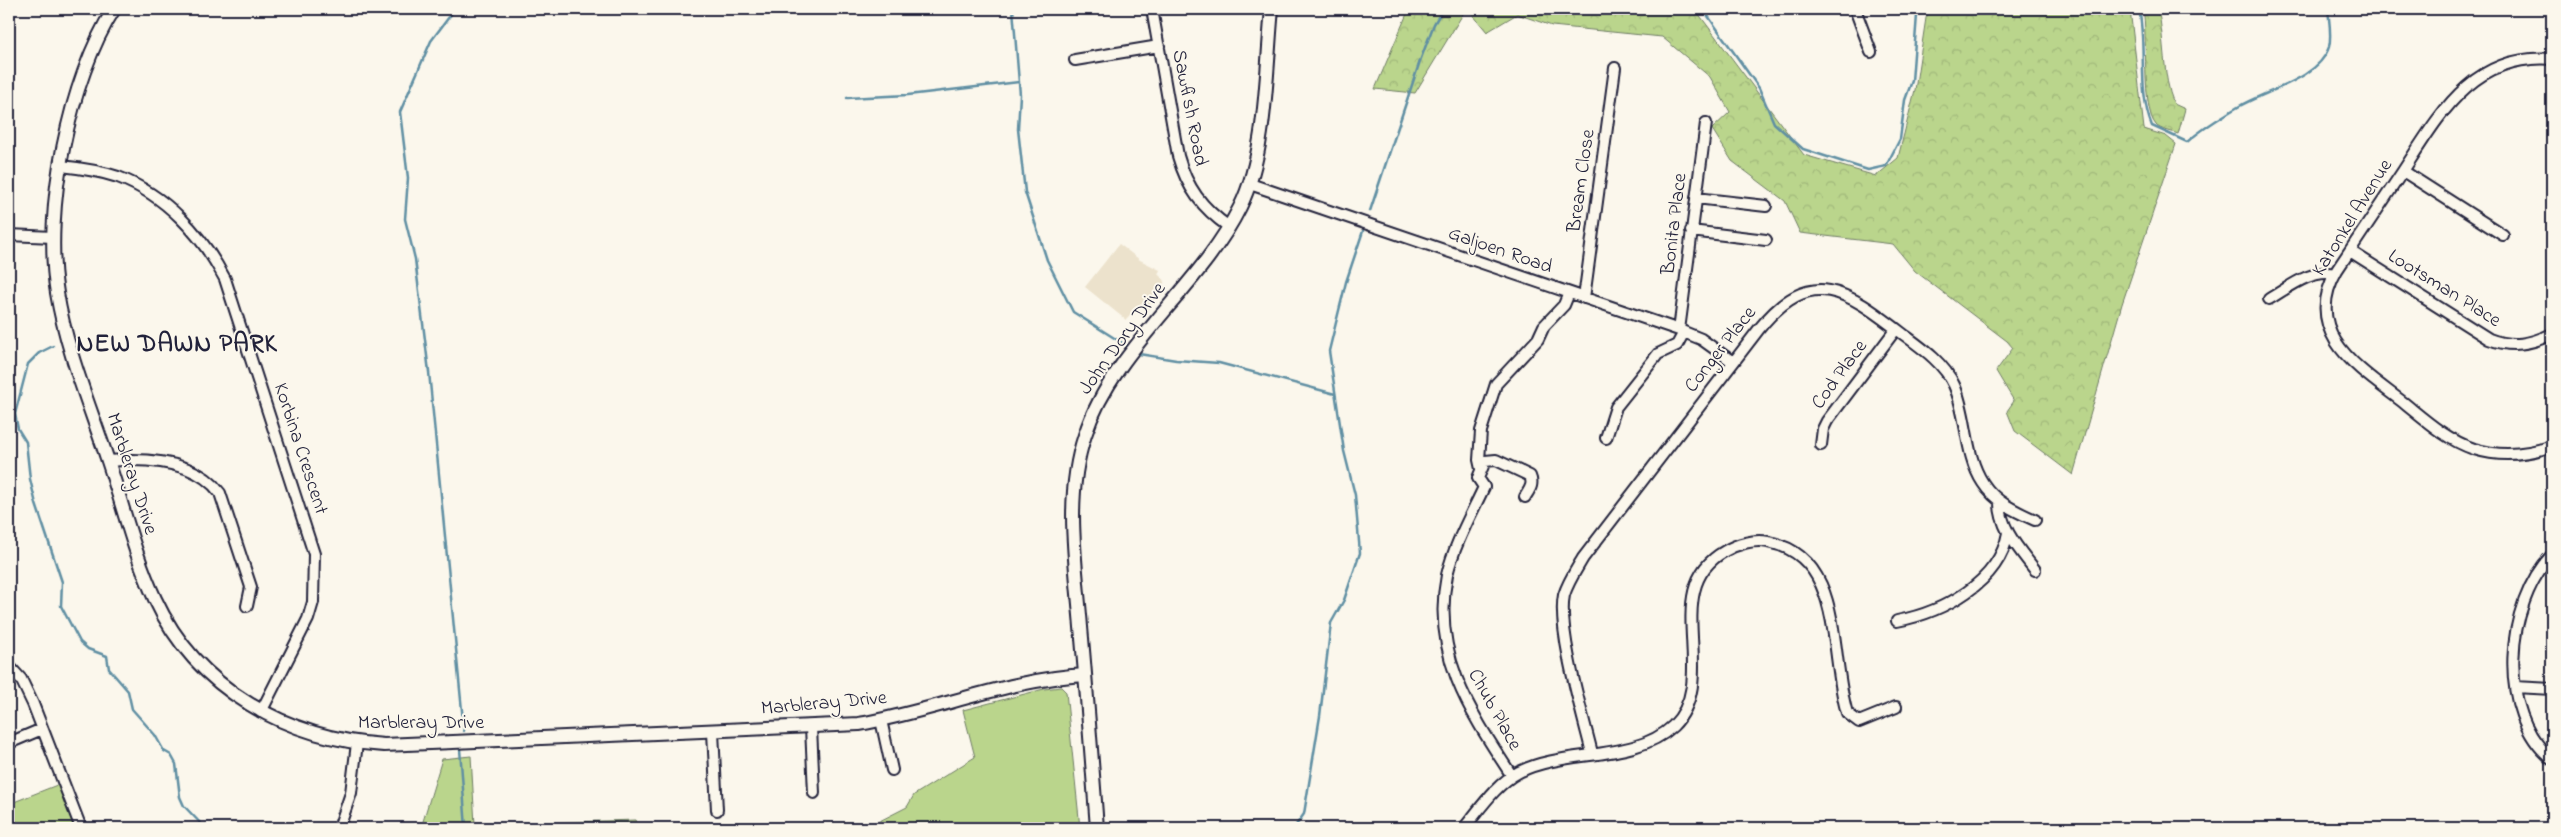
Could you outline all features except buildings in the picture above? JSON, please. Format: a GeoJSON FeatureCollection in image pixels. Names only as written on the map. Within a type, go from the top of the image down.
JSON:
{"type":"FeatureCollection","features":[{"type":"Feature","properties":{"kind":"street","name":"Marbleray Drive"},"geometry":{"type":"LineString","coordinates":[[114,9],[96,41],[82,76],[70,117],[61,166],[53,237],[56,290],[60,312],[145,576],[168,623],[182,645],[208,673],[226,688],[261,712],[307,732],[357,743],[406,744],[713,732],[811,727],[881,720],[1024,683],[1085,675]]}},
{"type":"Feature","properties":{"kind":"street","name":"Sawfish Road"},"geometry":{"type":"LineString","coordinates":[[1152,9],[1178,156],[1183,173],[1188,185],[1205,208],[1229,227]]}},
{"type":"Feature","properties":{"kind":"street","name":"John Dory Drive"},"geometry":{"type":"LineString","coordinates":[[1097,828],[1073,517],[1075,474],[1083,439],[1097,404],[1115,375],[1229,227],[1250,184],[1260,134],[1272,9]]}},
{"type":"Feature","properties":{"kind":"street"},"geometry":{"type":"LineString","coordinates":[[1855,9],[1871,52]]}},
{"type":"Feature","properties":{"kind":"street"},"geometry":{"type":"LineString","coordinates":[[1075,60],[1158,46]]}},
{"type":"Feature","properties":{"kind":"street","name":"Katonkel Avenue"},"geometry":{"type":"LineString","coordinates":[[2552,59],[2527,60],[2508,64],[2481,75],[2444,108],[2335,274],[2326,302],[2330,332],[2342,354],[2443,433],[2464,445],[2484,452],[2508,454],[2532,452],[2552,446]]}},
{"type":"Feature","properties":{"kind":"street","name":"Bream Close"},"geometry":{"type":"LineString","coordinates":[[1584,298],[1615,68]]}},
{"type":"Feature","properties":{"kind":"street","name":"Bonita Place"},"geometry":{"type":"LineString","coordinates":[[1681,331],[1691,231],[1706,123]]}},
{"type":"Feature","properties":{"kind":"street","name":"Korbina Crescent"},"geometry":{"type":"LineString","coordinates":[[61,166],[97,171],[120,178],[160,201],[181,217],[206,246],[225,279],[314,554],[313,602],[308,619],[261,712]]}},
{"type":"Feature","properties":{"kind":"street"},"geometry":{"type":"LineString","coordinates":[[2403,171],[2503,235]]}},
{"type":"Feature","properties":{"kind":"street","name":"Galjoen Road"},"geometry":{"type":"LineString","coordinates":[[1250,184],[1681,331],[1708,343],[1733,362]]}},
{"type":"Feature","properties":{"kind":"street"},"geometry":{"type":"LineString","coordinates":[[1696,198],[1766,206]]}},
{"type":"Feature","properties":{"kind":"street"},"geometry":{"type":"LineString","coordinates":[[1691,231],[1766,240]]}},
{"type":"Feature","properties":{"kind":"street"},"geometry":{"type":"LineString","coordinates":[[9,235],[53,237]]}},
{"type":"Feature","properties":{"kind":"street","name":"Lootsman Place"},"geometry":{"type":"LineString","coordinates":[[2350,251],[2489,339],[2499,343],[2517,344],[2539,340],[2552,334]]}},
{"type":"Feature","properties":{"kind":"street"},"geometry":{"type":"LineString","coordinates":[[2269,299],[2315,274],[2326,272],[2335,274]]}},
{"type":"Feature","properties":{"kind":"street","name":"Conger Place"},"geometry":{"type":"LineString","coordinates":[[1592,753],[1563,620],[1563,602],[1568,584],[1583,558],[1733,362],[1774,310],[1785,301],[1808,291],[1821,290],[1844,294],[1870,309],[1934,359],[1948,374],[1959,399],[1977,473],[1985,487],[2000,501],[2035,520]]}},
{"type":"Feature","properties":{"kind":"street"},"geometry":{"type":"LineString","coordinates":[[1481,469],[1479,460],[1481,431],[1496,384],[1538,339],[1544,326],[1564,305],[1569,293]]}},
{"type":"Feature","properties":{"kind":"street","name":"Cod Place"},"geometry":{"type":"LineString","coordinates":[[1821,445],[1823,429],[1827,421],[1896,329]]}},
{"type":"Feature","properties":{"kind":"street"},"geometry":{"type":"LineString","coordinates":[[1606,438],[1616,407],[1658,354],[1677,345],[1681,331]]}},
{"type":"Feature","properties":{"kind":"street"},"geometry":{"type":"LineString","coordinates":[[108,461],[134,459],[170,464],[198,473],[213,484],[220,493],[251,587],[247,606]]}},
{"type":"Feature","properties":{"kind":"street"},"geometry":{"type":"LineString","coordinates":[[1481,469],[1485,461],[1492,459],[1517,468],[1530,476],[1532,481],[1530,491],[1525,497]]}},
{"type":"Feature","properties":{"kind":"street","name":"Chub Place"},"geometry":{"type":"LineString","coordinates":[[1481,469],[1478,478],[1484,486],[1453,556],[1448,574],[1445,628],[1448,653],[1462,696],[1512,776]]}},
{"type":"Feature","properties":{"kind":"street"},"geometry":{"type":"LineString","coordinates":[[2000,501],[2001,515],[2008,533],[2035,570]]}},
{"type":"Feature","properties":{"kind":"street"},"geometry":{"type":"LineString","coordinates":[[1897,621],[1920,615],[1972,590],[1999,557],[2008,533]]}},
{"type":"Feature","properties":{"kind":"street"},"geometry":{"type":"LineString","coordinates":[[1464,828],[1502,784],[1512,776],[1534,766],[1636,745],[1651,740],[1666,731],[1678,720],[1686,708],[1692,685],[1691,614],[1694,589],[1700,576],[1712,560],[1730,548],[1752,542],[1765,541],[1787,547],[1806,559],[1816,571],[1825,591],[1847,713],[1859,722],[1896,707]]}},
{"type":"Feature","properties":{"kind":"street"},"geometry":{"type":"LineString","coordinates":[[2552,555],[2539,571],[2522,605],[2516,643],[2515,687],[2517,704],[2524,726],[2540,748],[2552,758]]}},
{"type":"Feature","properties":{"kind":"street"},"geometry":{"type":"LineString","coordinates":[[9,666],[28,691],[81,828]]}},
{"type":"Feature","properties":{"kind":"street"},"geometry":{"type":"LineString","coordinates":[[2515,687],[2552,689]]}},
{"type":"Feature","properties":{"kind":"street"},"geometry":{"type":"LineString","coordinates":[[881,720],[892,770]]}},
{"type":"Feature","properties":{"kind":"street"},"geometry":{"type":"LineString","coordinates":[[811,727],[814,792]]}},
{"type":"Feature","properties":{"kind":"street"},"geometry":{"type":"LineString","coordinates":[[9,743],[42,729]]}},
{"type":"Feature","properties":{"kind":"street"},"geometry":{"type":"LineString","coordinates":[[713,732],[717,810]]}},
{"type":"Feature","properties":{"kind":"street"},"geometry":{"type":"LineString","coordinates":[[339,828],[351,794],[357,743]]}},
{"type":"Feature","properties":{"kind":"shaded area"},"geometry":{"type":"Polygon","coordinates":[[[1119,244],[1140,260],[1160,270],[1158,274],[1165,281],[1149,309],[1141,304],[1126,320],[1085,287],[1119,244]]]}},
{"type":"Feature","properties":{"kind":"green space"},"geometry":{"type":"Polygon","coordinates":[[[1409,9],[1466,9],[1415,93],[1375,89],[1409,9]]]}},
{"type":"Feature","properties":{"kind":"green space"},"geometry":{"type":"Polygon","coordinates":[[[1468,9],[1695,9],[1804,155],[1876,176],[1898,158],[1915,90],[1926,18],[1930,9],[2130,9],[2144,129],[2166,136],[2176,144],[2122,304],[2073,475],[2015,431],[2007,411],[2014,401],[1996,371],[2013,348],[2007,341],[1915,271],[1893,244],[1800,233],[1785,201],[1732,161],[1712,129],[1730,112],[1710,77],[1662,37],[1552,26],[1517,14],[1487,32],[1468,9]]]}},
{"type":"Feature","properties":{"kind":"green space"},"geometry":{"type":"Polygon","coordinates":[[[2143,9],[2158,9],[2170,93],[2174,104],[2185,109],[2178,134],[2158,127],[2151,116],[2148,103],[2143,9]]]}},
{"type":"Feature","properties":{"kind":"green space"},"geometry":{"type":"Polygon","coordinates":[[[1061,687],[1066,692],[1080,828],[866,828],[907,807],[914,795],[975,757],[963,710],[1044,689],[1061,687]]]}},
{"type":"Feature","properties":{"kind":"green space"},"geometry":{"type":"Polygon","coordinates":[[[471,756],[475,825],[636,820],[636,828],[421,828],[442,759],[471,756]]]}},
{"type":"Feature","properties":{"kind":"green space"},"geometry":{"type":"Polygon","coordinates":[[[62,783],[80,828],[9,828],[9,804],[62,783]]]}},
{"type":"Feature","properties":{"kind":"waterway"},"geometry":{"type":"LineString","coordinates":[[455,9],[431,41],[400,112],[408,178],[405,219],[415,259],[429,372],[464,731]]}},
{"type":"Feature","properties":{"kind":"waterway"},"geometry":{"type":"LineString","coordinates":[[1013,9],[1020,95],[1018,129],[1025,192],[1047,260],[1073,312],[1127,346]]}},
{"type":"Feature","properties":{"kind":"waterway"},"geometry":{"type":"LineString","coordinates":[[1370,211],[1420,61],[1434,24],[1443,9]]}},
{"type":"Feature","properties":{"kind":"waterway"},"geometry":{"type":"LineString","coordinates":[[1703,9],[1759,88],[1774,123],[1803,149],[1868,170],[1886,166],[1900,139],[1905,100],[1912,81],[1917,15],[1920,9]]}},
{"type":"Feature","properties":{"kind":"waterway"},"geometry":{"type":"LineString","coordinates":[[2139,9],[2143,83],[2147,112],[2152,126],[2187,142],[2212,123],[2238,107],[2290,83],[2314,68],[2323,58],[2329,47],[2328,9]]}},
{"type":"Feature","properties":{"kind":"waterway"},"geometry":{"type":"LineString","coordinates":[[847,98],[908,95],[1019,82]]}},
{"type":"Feature","properties":{"kind":"waterway"},"geometry":{"type":"LineString","coordinates":[[1294,828],[1304,814],[1320,716],[1331,623],[1344,600],[1360,553],[1355,495],[1344,451],[1329,351],[1346,282],[1363,231]]}},
{"type":"Feature","properties":{"kind":"waterway"},"geometry":{"type":"LineString","coordinates":[[53,346],[39,353],[28,364],[15,414],[18,429],[26,442],[30,479],[36,504],[62,582],[61,606],[80,642],[88,649],[107,656],[109,669],[128,691],[132,709],[155,735],[164,751],[171,755],[176,764],[180,797],[184,806],[205,828]]}},
{"type":"Feature","properties":{"kind":"waterway"},"geometry":{"type":"LineString","coordinates":[[1139,354],[1176,360],[1219,363],[1335,394]]}},
{"type":"Feature","properties":{"kind":"waterway"},"geometry":{"type":"LineString","coordinates":[[460,749],[466,828]]}},
{"type":"Feature","properties":{"kind":"waterway"},"geometry":{"type":"LineString","coordinates":[[1116,827],[1157,828]]}},
{"type":"Feature","properties":{"kind":"district","name":"NEW DAWN PARK"},"geometry":{"type":"Point","coordinates":[177,345]}}]}
